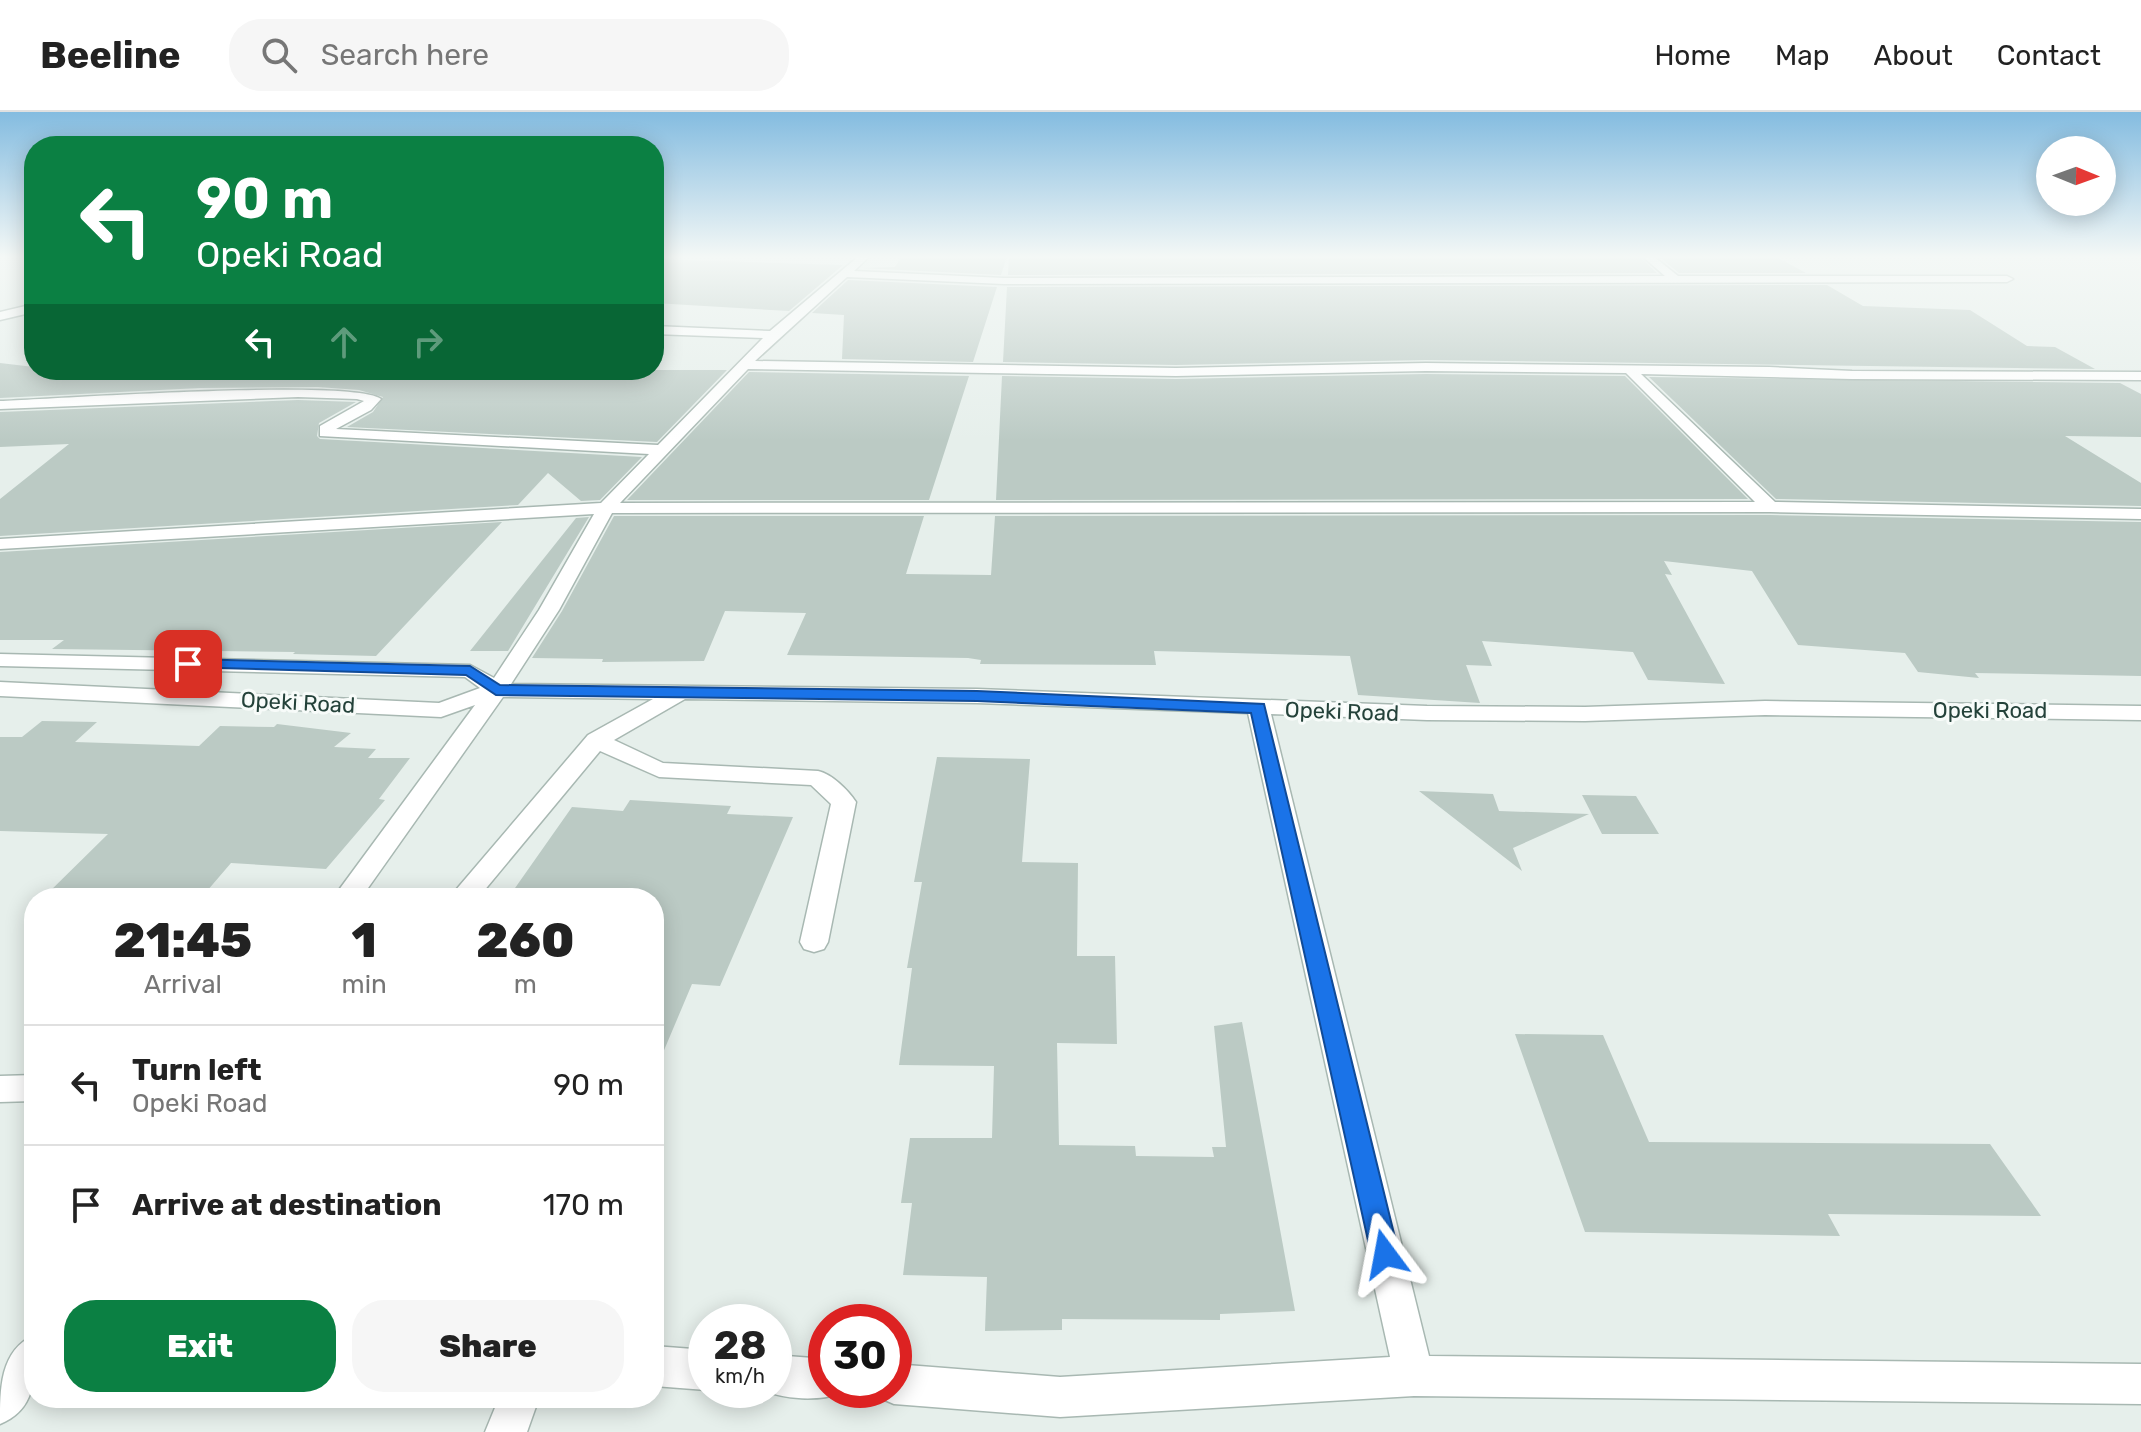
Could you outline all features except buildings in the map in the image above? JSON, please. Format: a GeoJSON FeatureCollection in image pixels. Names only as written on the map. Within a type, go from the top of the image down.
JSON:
{"type":"FeatureCollection","features":[{"type":"Feature","properties":{"kind":"street"},"geometry":{"type":"LineString","coordinates":[[354,888],[496,690],[590,540],[606,508],[793,318]]}},
{"type":"Feature","properties":{"kind":"street"},"geometry":{"type":"LineString","coordinates":[[664,330],[773,335]]}},
{"type":"Feature","properties":{"kind":"street"},"geometry":{"type":"LineString","coordinates":[[745,365],[1176,372],[1379,367],[1852,375],[2141,376]]}},
{"type":"Feature","properties":{"kind":"street"},"geometry":{"type":"LineString","coordinates":[[1629,369],[1770,507]]}},
{"type":"Feature","properties":{"kind":"street"},"geometry":{"type":"LineString","coordinates":[[0,405],[298,393],[357,395],[374,399],[366,407],[325,429],[325,433],[663,450]]}},
{"type":"Feature","properties":{"kind":"street"},"geometry":{"type":"LineString","coordinates":[[0,544],[606,508],[1770,507],[2141,514]]}},
{"type":"Feature","properties":{"kind":"street","name":"Opeki Road"},"geometry":{"type":"LineString","coordinates":[[0,660],[470,671],[496,690]]}},
{"type":"Feature","properties":{"kind":"street"},"geometry":{"type":"LineString","coordinates":[[82,691],[125,663]]}},
{"type":"Feature","properties":{"kind":"street","name":"Opeki Road"},"geometry":{"type":"LineString","coordinates":[[0,689],[441,710],[496,690],[977,696],[1443,713],[1765,708],[2141,713]]}},
{"type":"Feature","properties":{"kind":"street"},"geometry":{"type":"LineString","coordinates":[[471,888],[596,740],[683,691]]}},
{"type":"Feature","properties":{"kind":"street"},"geometry":{"type":"LineString","coordinates":[[1258,708],[1414,1376]]}},
{"type":"Feature","properties":{"kind":"street"},"geometry":{"type":"LineString","coordinates":[[596,740],[659,770],[818,778],[844,802],[814,942]]}},
{"type":"Feature","properties":{"kind":"street"},"geometry":{"type":"LineString","coordinates":[[0,1089],[24,1088]]}},
{"type":"Feature","properties":{"kind":"street"},"geometry":{"type":"LineString","coordinates":[[664,1367],[688,1369]]}},
{"type":"Feature","properties":{"kind":"street"},"geometry":{"type":"LineString","coordinates":[[0,1404],[24,1369]]}},
{"type":"Feature","properties":{"kind":"street"},"geometry":{"type":"LineString","coordinates":[[912,1385],[1060,1397],[1414,1376],[2141,1384]]}},
{"type":"Feature","properties":{"kind":"street"},"geometry":{"type":"LineString","coordinates":[[506,1432],[515,1408]]}},
{"type":"Feature","properties":{"kind":"route"},"geometry":{"type":"LineString","coordinates":[[188,664],[470,671],[496,690],[977,696],[1258,708],[1385,1254]]}}]}
